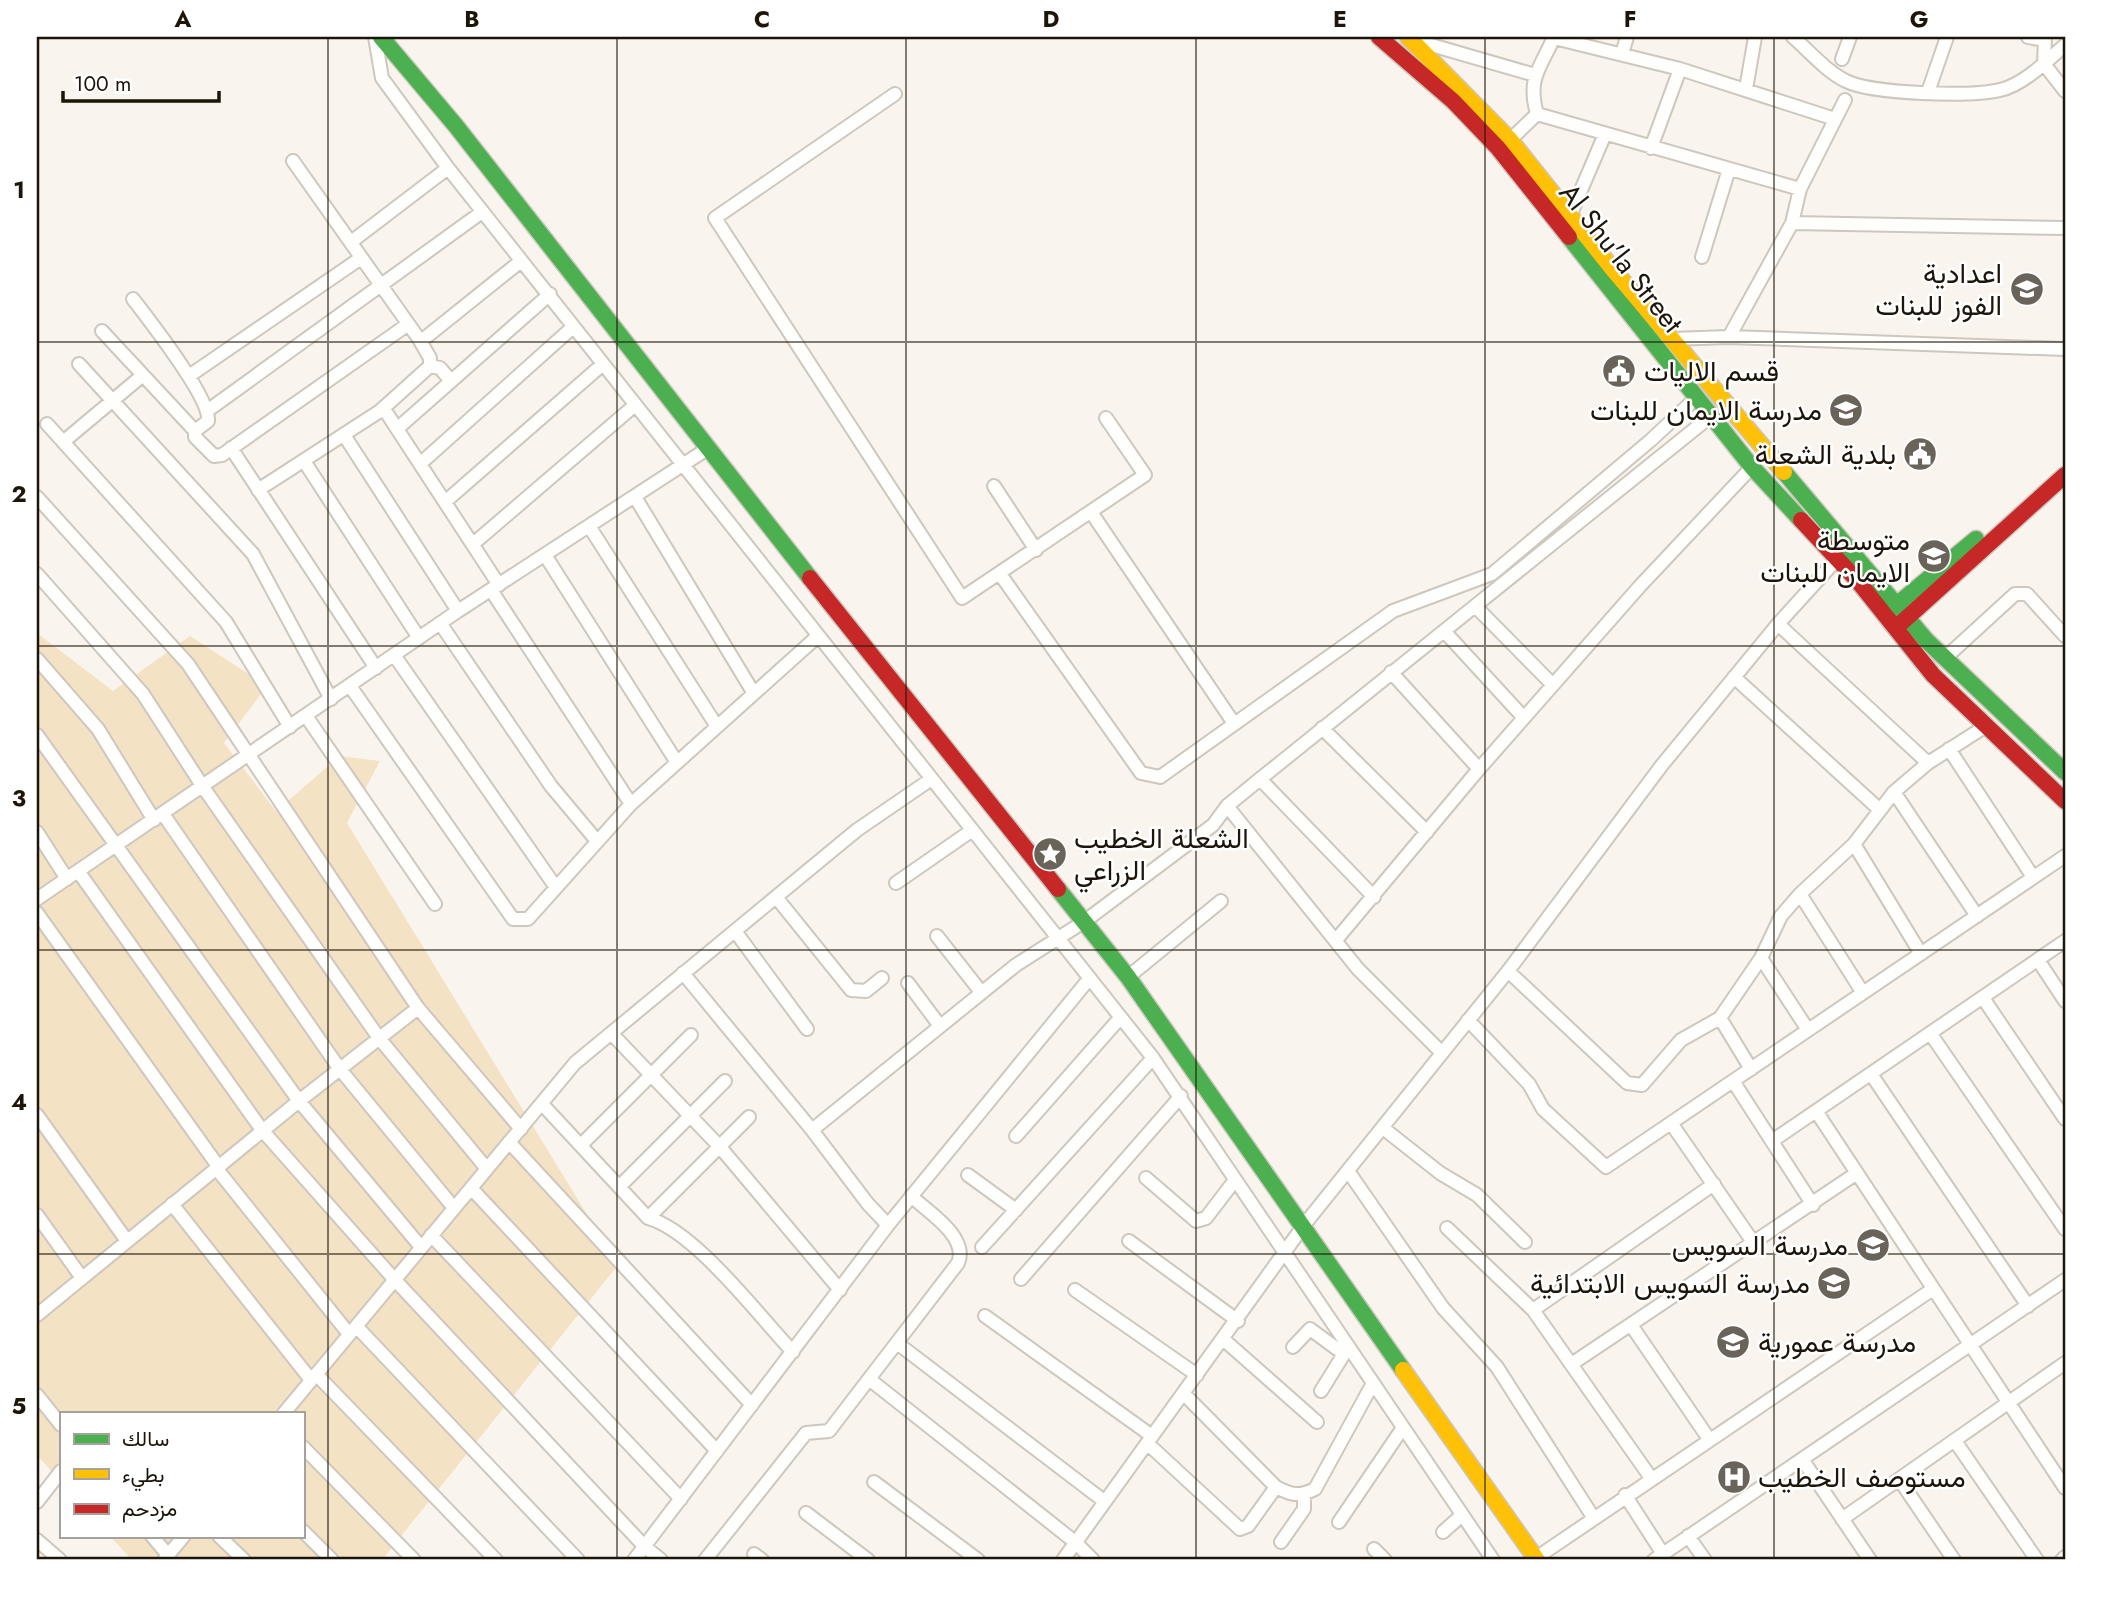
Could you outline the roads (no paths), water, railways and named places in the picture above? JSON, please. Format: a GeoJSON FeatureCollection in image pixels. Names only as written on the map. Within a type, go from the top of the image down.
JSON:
{"type":"FeatureCollection","features":[{"type":"Feature","properties":{"kind":"street"},"geometry":{"type":"LineString","coordinates":[[375,37],[382,78],[448,168],[1181,1096],[1285,1252],[1346,1350],[1493,1560]]}},
{"type":"Feature","properties":{"kind":"street"},"geometry":{"type":"LineString","coordinates":[[381,37],[404,61],[707,449],[1128,977],[1536,1559],[1625,1495],[1933,1289]]}},
{"type":"Feature","properties":{"kind":"street","name":"Al Shu'la Street"},"geometry":{"type":"LineString","coordinates":[[1378,37],[1453,101],[1513,164],[1752,467],[1837,559],[1895,617],[2065,772]]}},
{"type":"Feature","properties":{"kind":"street"},"geometry":{"type":"LineString","coordinates":[[1537,114],[1531,93],[1535,75],[1554,37],[1680,69],[1835,118]]}},
{"type":"Feature","properties":{"kind":"street"},"geometry":{"type":"LineString","coordinates":[[1622,54],[1627,37]]}},
{"type":"Feature","properties":{"kind":"street"},"geometry":{"type":"LineString","coordinates":[[1746,89],[1755,37]]}},
{"type":"Feature","properties":{"kind":"street"},"geometry":{"type":"LineString","coordinates":[[1793,37],[1835,75],[1864,89],[1928,92],[2000,90],[2044,64],[2065,45]]}},
{"type":"Feature","properties":{"kind":"street"},"geometry":{"type":"LineString","coordinates":[[1842,59],[1850,37]]}},
{"type":"Feature","properties":{"kind":"street"},"geometry":{"type":"LineString","coordinates":[[1928,92],[1947,37]]}},
{"type":"Feature","properties":{"kind":"street"},"geometry":{"type":"LineString","coordinates":[[2028,37],[2045,38],[2044,64],[2065,91]]}},
{"type":"Feature","properties":{"kind":"street"},"geometry":{"type":"LineString","coordinates":[[1412,38],[1535,75]]}},
{"type":"Feature","properties":{"kind":"street","name":"Al Shu'la Street"},"geometry":{"type":"LineString","coordinates":[[1412,38],[1510,140],[1895,617],[1933,675],[2065,801]]}},
{"type":"Feature","properties":{"kind":"street"},"geometry":{"type":"LineString","coordinates":[[382,78],[404,61]]}},
{"type":"Feature","properties":{"kind":"street"},"geometry":{"type":"LineString","coordinates":[[1651,148],[1680,69]]}},
{"type":"Feature","properties":{"kind":"street"},"geometry":{"type":"LineString","coordinates":[[895,94],[715,218],[962,598],[1144,475],[1106,418]]}},
{"type":"Feature","properties":{"kind":"street"},"geometry":{"type":"LineString","coordinates":[[1729,337],[1792,223],[1800,189],[1845,100]]}},
{"type":"Feature","properties":{"kind":"street"},"geometry":{"type":"LineString","coordinates":[[1510,140],[1537,114]]}},
{"type":"Feature","properties":{"kind":"street"},"geometry":{"type":"LineString","coordinates":[[1537,114],[1800,189]]}},
{"type":"Feature","properties":{"kind":"street"},"geometry":{"type":"LineString","coordinates":[[1570,216],[1605,134]]}},
{"type":"Feature","properties":{"kind":"street"},"geometry":{"type":"LineString","coordinates":[[258,490],[380,411],[430,366],[430,358],[419,339],[293,161]]}},
{"type":"Feature","properties":{"kind":"street"},"geometry":{"type":"LineString","coordinates":[[351,242],[448,168]]}},
{"type":"Feature","properties":{"kind":"street"},"geometry":{"type":"LineString","coordinates":[[1702,257],[1729,169]]}},
{"type":"Feature","properties":{"kind":"street"},"geometry":{"type":"LineString","coordinates":[[207,411],[482,212]]}},
{"type":"Feature","properties":{"kind":"street"},"geometry":{"type":"LineString","coordinates":[[1792,223],[2065,228]]}},
{"type":"Feature","properties":{"kind":"street"},"geometry":{"type":"LineString","coordinates":[[189,376],[361,258]]}},
{"type":"Feature","properties":{"kind":"street"},"geometry":{"type":"LineString","coordinates":[[419,339],[425,338],[521,261]]}},
{"type":"Feature","properties":{"kind":"street"},"geometry":{"type":"LineString","coordinates":[[398,428],[550,294]]}},
{"type":"Feature","properties":{"kind":"street"},"geometry":{"type":"LineString","coordinates":[[134,299],[189,376],[207,411],[208,421],[195,431]]}},
{"type":"Feature","properties":{"kind":"street"},"geometry":{"type":"LineString","coordinates":[[102,331],[195,431],[207,453],[222,455],[407,325]]}},
{"type":"Feature","properties":{"kind":"street"},"geometry":{"type":"LineString","coordinates":[[421,463],[573,327]]}},
{"type":"Feature","properties":{"kind":"street"},"geometry":{"type":"LineString","coordinates":[[1671,339],[1729,337],[2065,349]]}},
{"type":"Feature","properties":{"kind":"street"},"geometry":{"type":"LineString","coordinates":[[79,364],[258,562],[331,699]]}},
{"type":"Feature","properties":{"kind":"street"},"geometry":{"type":"LineString","coordinates":[[446,502],[603,364]]}},
{"type":"Feature","properties":{"kind":"street"},"geometry":{"type":"LineString","coordinates":[[430,366],[440,368],[452,381]]}},
{"type":"Feature","properties":{"kind":"street"},"geometry":{"type":"LineString","coordinates":[[63,442],[143,375]]}},
{"type":"Feature","properties":{"kind":"street"},"geometry":{"type":"LineString","coordinates":[[1000,574],[1141,773],[1160,776],[1393,611],[1492,574],[1651,440],[1696,398]]}},
{"type":"Feature","properties":{"kind":"street"},"geometry":{"type":"LineString","coordinates":[[473,544],[634,406]]}},
{"type":"Feature","properties":{"kind":"street"},"geometry":{"type":"LineString","coordinates":[[380,411],[390,415],[473,544],[495,587],[631,804]]}},
{"type":"Feature","properties":{"kind":"street"},"geometry":{"type":"LineString","coordinates":[[812,1130],[1016,965],[1085,921],[1213,825],[1227,806],[1322,728],[1712,416]]}},
{"type":"Feature","properties":{"kind":"street"},"geometry":{"type":"LineString","coordinates":[[47,424],[226,622],[290,727]]}},
{"type":"Feature","properties":{"kind":"street"},"geometry":{"type":"LineString","coordinates":[[344,435],[458,611]]}},
{"type":"Feature","properties":{"kind":"street"},"geometry":{"type":"LineString","coordinates":[[231,448],[376,668]]}},
{"type":"Feature","properties":{"kind":"street"},"geometry":{"type":"LineString","coordinates":[[37,899],[458,611],[707,449]]}},
{"type":"Feature","properties":{"kind":"street"},"geometry":{"type":"LineString","coordinates":[[304,461],[419,638]]}},
{"type":"Feature","properties":{"kind":"street"},"geometry":{"type":"LineString","coordinates":[[1336,940],[1479,769],[1640,586],[1752,467]]}},
{"type":"Feature","properties":{"kind":"street"},"geometry":{"type":"LineString","coordinates":[[1895,617],[2061,479]]}},
{"type":"Feature","properties":{"kind":"street"},"geometry":{"type":"LineString","coordinates":[[994,486],[1036,550]]}},
{"type":"Feature","properties":{"kind":"street"},"geometry":{"type":"LineString","coordinates":[[37,497],[188,664],[247,757],[418,1008],[521,1129]]}},
{"type":"Feature","properties":{"kind":"street"},"geometry":{"type":"LineString","coordinates":[[635,497],[753,692]]}},
{"type":"Feature","properties":{"kind":"street"},"geometry":{"type":"LineString","coordinates":[[1091,512],[1233,722]]}},
{"type":"Feature","properties":{"kind":"street"},"geometry":{"type":"LineString","coordinates":[[589,526],[716,725]]}},
{"type":"Feature","properties":{"kind":"street"},"geometry":{"type":"LineString","coordinates":[[545,555],[676,761]]}},
{"type":"Feature","properties":{"kind":"street"},"geometry":{"type":"LineString","coordinates":[[1062,1560],[1238,1321],[1304,1226],[1508,971],[1622,815],[1778,624],[1837,559]]}},
{"type":"Feature","properties":{"kind":"street"},"geometry":{"type":"LineString","coordinates":[[37,574],[143,694],[203,787],[379,1038],[487,1169]]}},
{"type":"Feature","properties":{"kind":"street"},"geometry":{"type":"LineString","coordinates":[[1944,659],[2015,593],[2027,594],[2065,636]]}},
{"type":"Feature","properties":{"kind":"street"},"geometry":{"type":"LineString","coordinates":[[1476,607],[1553,685]]}},
{"type":"Feature","properties":{"kind":"street"},"geometry":{"type":"LineString","coordinates":[[440,624],[551,786],[597,841]]}},
{"type":"Feature","properties":{"kind":"street"},"geometry":{"type":"LineString","coordinates":[[1778,624],[1928,763]]}},
{"type":"Feature","properties":{"kind":"street"},"geometry":{"type":"LineString","coordinates":[[1444,631],[1524,718]]}},
{"type":"Feature","properties":{"kind":"street"},"geometry":{"type":"LineString","coordinates":[[350,686],[513,919],[528,919],[631,804],[818,636]]}},
{"type":"Feature","properties":{"kind":"street"},"geometry":{"type":"LineString","coordinates":[[394,655],[555,886]]}},
{"type":"Feature","properties":{"kind":"street"},"geometry":{"type":"LineString","coordinates":[[37,659],[98,729],[339,1068],[454,1208]]}},
{"type":"Feature","properties":{"kind":"street"},"geometry":{"type":"LineString","coordinates":[[1391,672],[1479,769]]}},
{"type":"Feature","properties":{"kind":"street"},"geometry":{"type":"LineString","coordinates":[[1734,677],[1880,810]]}},
{"type":"Feature","properties":{"kind":"street"},"geometry":{"type":"LineString","coordinates":[[306,716],[435,904]]}},
{"type":"Feature","properties":{"kind":"street"},"geometry":{"type":"LineString","coordinates":[[1508,971],[1627,1083],[1636,1086],[1650,1079],[1681,1040],[1720,1018],[1761,958],[1775,926],[1800,894],[1854,844],[1894,792],[1928,763],[1986,726]]}},
{"type":"Feature","properties":{"kind":"street"},"geometry":{"type":"LineString","coordinates":[[1322,728],[1427,832]]}},
{"type":"Feature","properties":{"kind":"street"},"geometry":{"type":"LineString","coordinates":[[37,735],[118,844],[299,1101],[421,1247]]}},
{"type":"Feature","properties":{"kind":"street"},"geometry":{"type":"LineString","coordinates":[[1949,749],[2034,877]]}},
{"type":"Feature","properties":{"kind":"street"},"geometry":{"type":"LineString","coordinates":[[1260,779],[1374,897]]}},
{"type":"Feature","properties":{"kind":"street"},"geometry":{"type":"LineString","coordinates":[[285,1412],[575,1063],[857,830],[930,780]]}},
{"type":"Feature","properties":{"kind":"street"},"geometry":{"type":"LineString","coordinates":[[1894,792],[1977,916]]}},
{"type":"Feature","properties":{"kind":"street"},"geometry":{"type":"LineString","coordinates":[[1227,806],[1359,969],[1442,1053]]}},
{"type":"Feature","properties":{"kind":"street"},"geometry":{"type":"LineString","coordinates":[[896,883],[971,831]]}},
{"type":"Feature","properties":{"kind":"street"},"geometry":{"type":"LineString","coordinates":[[37,832],[67,878]]}},
{"type":"Feature","properties":{"kind":"street"},"geometry":{"type":"LineString","coordinates":[[1854,844],[1921,954]]}},
{"type":"Feature","properties":{"kind":"street"},"geometry":{"type":"LineString","coordinates":[[1468,1020],[1529,1084],[1543,1109],[1606,1167],[2064,859]]}},
{"type":"Feature","properties":{"kind":"street"},"geometry":{"type":"LineString","coordinates":[[78,871],[262,1130],[394,1279],[645,1547],[661,1560]]}},
{"type":"Feature","properties":{"kind":"street"},"geometry":{"type":"LineString","coordinates":[[1800,894],[1863,993]]}},
{"type":"Feature","properties":{"kind":"street"},"geometry":{"type":"LineString","coordinates":[[776,897],[851,990],[866,991],[882,978]]}},
{"type":"Feature","properties":{"kind":"street"},"geometry":{"type":"LineString","coordinates":[[1128,977],[1221,901]]}},
{"type":"Feature","properties":{"kind":"street"},"geometry":{"type":"LineString","coordinates":[[37,913],[217,1167],[352,1330],[578,1560]]}},
{"type":"Feature","properties":{"kind":"street"},"geometry":{"type":"LineString","coordinates":[[734,931],[807,1029]]}},
{"type":"Feature","properties":{"kind":"street"},"geometry":{"type":"LineString","coordinates":[[936,936],[981,992]]}},
{"type":"Feature","properties":{"kind":"street"},"geometry":{"type":"LineString","coordinates":[[1772,1141],[2065,941]]}},
{"type":"Feature","properties":{"kind":"street"},"geometry":{"type":"LineString","coordinates":[[1761,958],[1808,1030]]}},
{"type":"Feature","properties":{"kind":"street"},"geometry":{"type":"LineString","coordinates":[[2038,960],[2065,1001]]}},
{"type":"Feature","properties":{"kind":"street"},"geometry":{"type":"LineString","coordinates":[[683,973],[888,1225]]}},
{"type":"Feature","properties":{"kind":"street"},"geometry":{"type":"LineString","coordinates":[[634,1560],[888,1225],[1089,979]]}},
{"type":"Feature","properties":{"kind":"street"},"geometry":{"type":"LineString","coordinates":[[908,983],[940,1026]]}},
{"type":"Feature","properties":{"kind":"street"},"geometry":{"type":"LineString","coordinates":[[1983,998],[2065,1119]]}},
{"type":"Feature","properties":{"kind":"street"},"geometry":{"type":"LineString","coordinates":[[37,1315],[262,1130],[418,1008]]}},
{"type":"Feature","properties":{"kind":"street"},"geometry":{"type":"LineString","coordinates":[[1016,1136],[1120,1018]]}},
{"type":"Feature","properties":{"kind":"street"},"geometry":{"type":"LineString","coordinates":[[1720,1018],[1751,1069]]}},
{"type":"Feature","properties":{"kind":"street"},"geometry":{"type":"LineString","coordinates":[[611,1032],[687,1116],[720,1147],[840,1290]]}},
{"type":"Feature","properties":{"kind":"street"},"geometry":{"type":"LineString","coordinates":[[1930,1033],[2065,1229]]}},
{"type":"Feature","properties":{"kind":"street"},"geometry":{"type":"LineString","coordinates":[[581,1145],[648,1074],[691,1035]]}},
{"type":"Feature","properties":{"kind":"street"},"geometry":{"type":"LineString","coordinates":[[982,1247],[1153,1058]]}},
{"type":"Feature","properties":{"kind":"street"},"geometry":{"type":"LineString","coordinates":[[1871,1074],[2028,1306]]}},
{"type":"Feature","properties":{"kind":"street"},"geometry":{"type":"LineString","coordinates":[[619,1187],[687,1116],[725,1081]]}},
{"type":"Feature","properties":{"kind":"street"},"geometry":{"type":"LineString","coordinates":[[1733,1081],[1812,1205]]}},
{"type":"Feature","properties":{"kind":"street"},"geometry":{"type":"LineString","coordinates":[[1021,1279],[1181,1096]]}},
{"type":"Feature","properties":{"kind":"street"},"geometry":{"type":"LineString","coordinates":[[542,1104],[648,1219],[664,1225],[692,1244],[793,1352]]}},
{"type":"Feature","properties":{"kind":"street"},"geometry":{"type":"LineString","coordinates":[[1816,1111],[2065,1488]]}},
{"type":"Feature","properties":{"kind":"street"},"geometry":{"type":"LineString","coordinates":[[37,1115],[127,1241]]}},
{"type":"Feature","properties":{"kind":"street"},"geometry":{"type":"LineString","coordinates":[[648,1219],[749,1117]]}},
{"type":"Feature","properties":{"kind":"street"},"geometry":{"type":"LineString","coordinates":[[1671,1123],[1753,1241]]}},
{"type":"Feature","properties":{"kind":"street"},"geometry":{"type":"LineString","coordinates":[[1382,1128],[1440,1173],[1477,1195],[1525,1242]]}},
{"type":"Feature","properties":{"kind":"street"},"geometry":{"type":"LineString","coordinates":[[509,1142],[752,1405]]}},
{"type":"Feature","properties":{"kind":"street"},"geometry":{"type":"LineString","coordinates":[[1348,1171],[1443,1308],[1497,1367],[1593,1517]]}},
{"type":"Feature","properties":{"kind":"street"},"geometry":{"type":"LineString","coordinates":[[1573,1363],[1857,1173]]}},
{"type":"Feature","properties":{"kind":"street"},"geometry":{"type":"LineString","coordinates":[[968,1175],[1016,1210]]}},
{"type":"Feature","properties":{"kind":"street"},"geometry":{"type":"LineString","coordinates":[[1146,1178],[1196,1221],[1206,1217],[1235,1180]]}},
{"type":"Feature","properties":{"kind":"street"},"geometry":{"type":"LineString","coordinates":[[1534,1310],[1714,1184]]}},
{"type":"Feature","properties":{"kind":"street"},"geometry":{"type":"LineString","coordinates":[[471,1188],[717,1451]]}},
{"type":"Feature","properties":{"kind":"street"},"geometry":{"type":"LineString","coordinates":[[705,1560],[806,1433],[829,1431],[962,1255],[958,1241],[911,1196]]}},
{"type":"Feature","properties":{"kind":"street"},"geometry":{"type":"LineString","coordinates":[[172,1204],[314,1377],[496,1560]]}},
{"type":"Feature","properties":{"kind":"street"},"geometry":{"type":"LineString","coordinates":[[37,1215],[82,1278]]}},
{"type":"Feature","properties":{"kind":"street"},"geometry":{"type":"LineString","coordinates":[[1447,1228],[1534,1310],[1651,1478]]}},
{"type":"Feature","properties":{"kind":"street"},"geometry":{"type":"LineString","coordinates":[[431,1235],[681,1499]]}},
{"type":"Feature","properties":{"kind":"street"},"geometry":{"type":"LineString","coordinates":[[1129,1241],[1238,1321]]}},
{"type":"Feature","properties":{"kind":"street"},"geometry":{"type":"LineString","coordinates":[[1625,1495],[1658,1557],[2065,1280]]}},
{"type":"Feature","properties":{"kind":"street"},"geometry":{"type":"LineString","coordinates":[[1075,1290],[1197,1375]]}},
{"type":"Feature","properties":{"kind":"street"},"geometry":{"type":"LineString","coordinates":[[985,1315],[1150,1440],[1240,1529],[1248,1526],[1276,1487]]}},
{"type":"Feature","properties":{"kind":"street"},"geometry":{"type":"LineString","coordinates":[[1631,1325],[1709,1440]]}},
{"type":"Feature","properties":{"kind":"street"},"geometry":{"type":"LineString","coordinates":[[1293,1347],[1310,1329],[1346,1350]]}},
{"type":"Feature","properties":{"kind":"street"},"geometry":{"type":"LineString","coordinates":[[1223,1339],[1317,1422]]}},
{"type":"Feature","properties":{"kind":"street"},"geometry":{"type":"LineString","coordinates":[[897,1343],[1104,1501]]}},
{"type":"Feature","properties":{"kind":"street"},"geometry":{"type":"LineString","coordinates":[[1321,1391],[1346,1350]]}},
{"type":"Feature","properties":{"kind":"street"},"geometry":{"type":"LineString","coordinates":[[1842,1518],[2065,1363]]}},
{"type":"Feature","properties":{"kind":"street"},"geometry":{"type":"LineString","coordinates":[[869,1379],[1075,1542],[1093,1560]]}},
{"type":"Feature","properties":{"kind":"street"},"geometry":{"type":"LineString","coordinates":[[1184,1394],[1276,1487],[1290,1495],[1304,1495],[1315,1489],[1373,1385]]}},
{"type":"Feature","properties":{"kind":"street"},"geometry":{"type":"LineString","coordinates":[[37,1395],[60,1424]]}},
{"type":"Feature","properties":{"kind":"street"},"geometry":{"type":"LineString","coordinates":[[1339,1522],[1402,1429]]}},
{"type":"Feature","properties":{"kind":"street"},"geometry":{"type":"LineString","coordinates":[[1955,1441],[2037,1560]]}},
{"type":"Feature","properties":{"kind":"street"},"geometry":{"type":"LineString","coordinates":[[304,1448],[414,1560]]}},
{"type":"Feature","properties":{"kind":"street"},"geometry":{"type":"LineString","coordinates":[[1802,1459],[1870,1560]]}},
{"type":"Feature","properties":{"kind":"street"},"geometry":{"type":"LineString","coordinates":[[37,1502],[60,1472]]}},
{"type":"Feature","properties":{"kind":"street"},"geometry":{"type":"LineString","coordinates":[[1899,1479],[1954,1560]]}},
{"type":"Feature","properties":{"kind":"street"},"geometry":{"type":"LineString","coordinates":[[874,1482],[978,1560]]}},
{"type":"Feature","properties":{"kind":"street"},"geometry":{"type":"LineString","coordinates":[[1281,1542],[1304,1509],[1304,1495]]}},
{"type":"Feature","properties":{"kind":"street"},"geometry":{"type":"LineString","coordinates":[[806,1513],[868,1560]]}},
{"type":"Feature","properties":{"kind":"street"},"geometry":{"type":"LineString","coordinates":[[1443,1532],[1462,1515]]}},
{"type":"Feature","properties":{"kind":"street"},"geometry":{"type":"LineString","coordinates":[[304,1532],[332,1560]]}},
{"type":"Feature","properties":{"kind":"street"},"geometry":{"type":"LineString","coordinates":[[1688,1536],[1705,1560]]}},
{"type":"Feature","properties":{"kind":"street"},"geometry":{"type":"LineString","coordinates":[[153,1538],[166,1558],[182,1538]]}},
{"type":"Feature","properties":{"kind":"street"},"geometry":{"type":"LineString","coordinates":[[221,1538],[244,1560]]}},
{"type":"Feature","properties":{"kind":"street"},"geometry":{"type":"LineString","coordinates":[[37,1539],[60,1560]]}},
{"type":"Feature","properties":{"kind":"street"},"geometry":{"type":"LineString","coordinates":[[1374,1549],[1385,1560]]}},
{"type":"Feature","properties":{"kind":"place","name":"اعدادية الفوز للبنات"},"geometry":{"type":"Point","coordinates":[2027,289]}},
{"type":"Feature","properties":{"kind":"place","name":"قسم الاليات"},"geometry":{"type":"Point","coordinates":[1619,371]}},
{"type":"Feature","properties":{"kind":"place","name":"مدرسة الايمان للبنات"},"geometry":{"type":"Point","coordinates":[1846,410]}},
{"type":"Feature","properties":{"kind":"place","name":"بلدية الشعلة"},"geometry":{"type":"Point","coordinates":[1920,454]}},
{"type":"Feature","properties":{"kind":"place","name":"متوسطة الايمان للبنات"},"geometry":{"type":"Point","coordinates":[1934,556]}},
{"type":"Feature","properties":{"kind":"place","name":"الشعلة الخطيب الزراعي"},"geometry":{"type":"Point","coordinates":[1050,854]}},
{"type":"Feature","properties":{"kind":"place","name":"مدرسة السويس"},"geometry":{"type":"Point","coordinates":[1873,1245]}},
{"type":"Feature","properties":{"kind":"place","name":"مدرسة السويس الابتدائية"},"geometry":{"type":"Point","coordinates":[1834,1283]}},
{"type":"Feature","properties":{"kind":"place","name":"مدرسة عمورية"},"geometry":{"type":"Point","coordinates":[1733,1342]}},
{"type":"Feature","properties":{"kind":"place","name":"مستوصف الخطيب"},"geometry":{"type":"Point","coordinates":[1734,1477]}}]}
